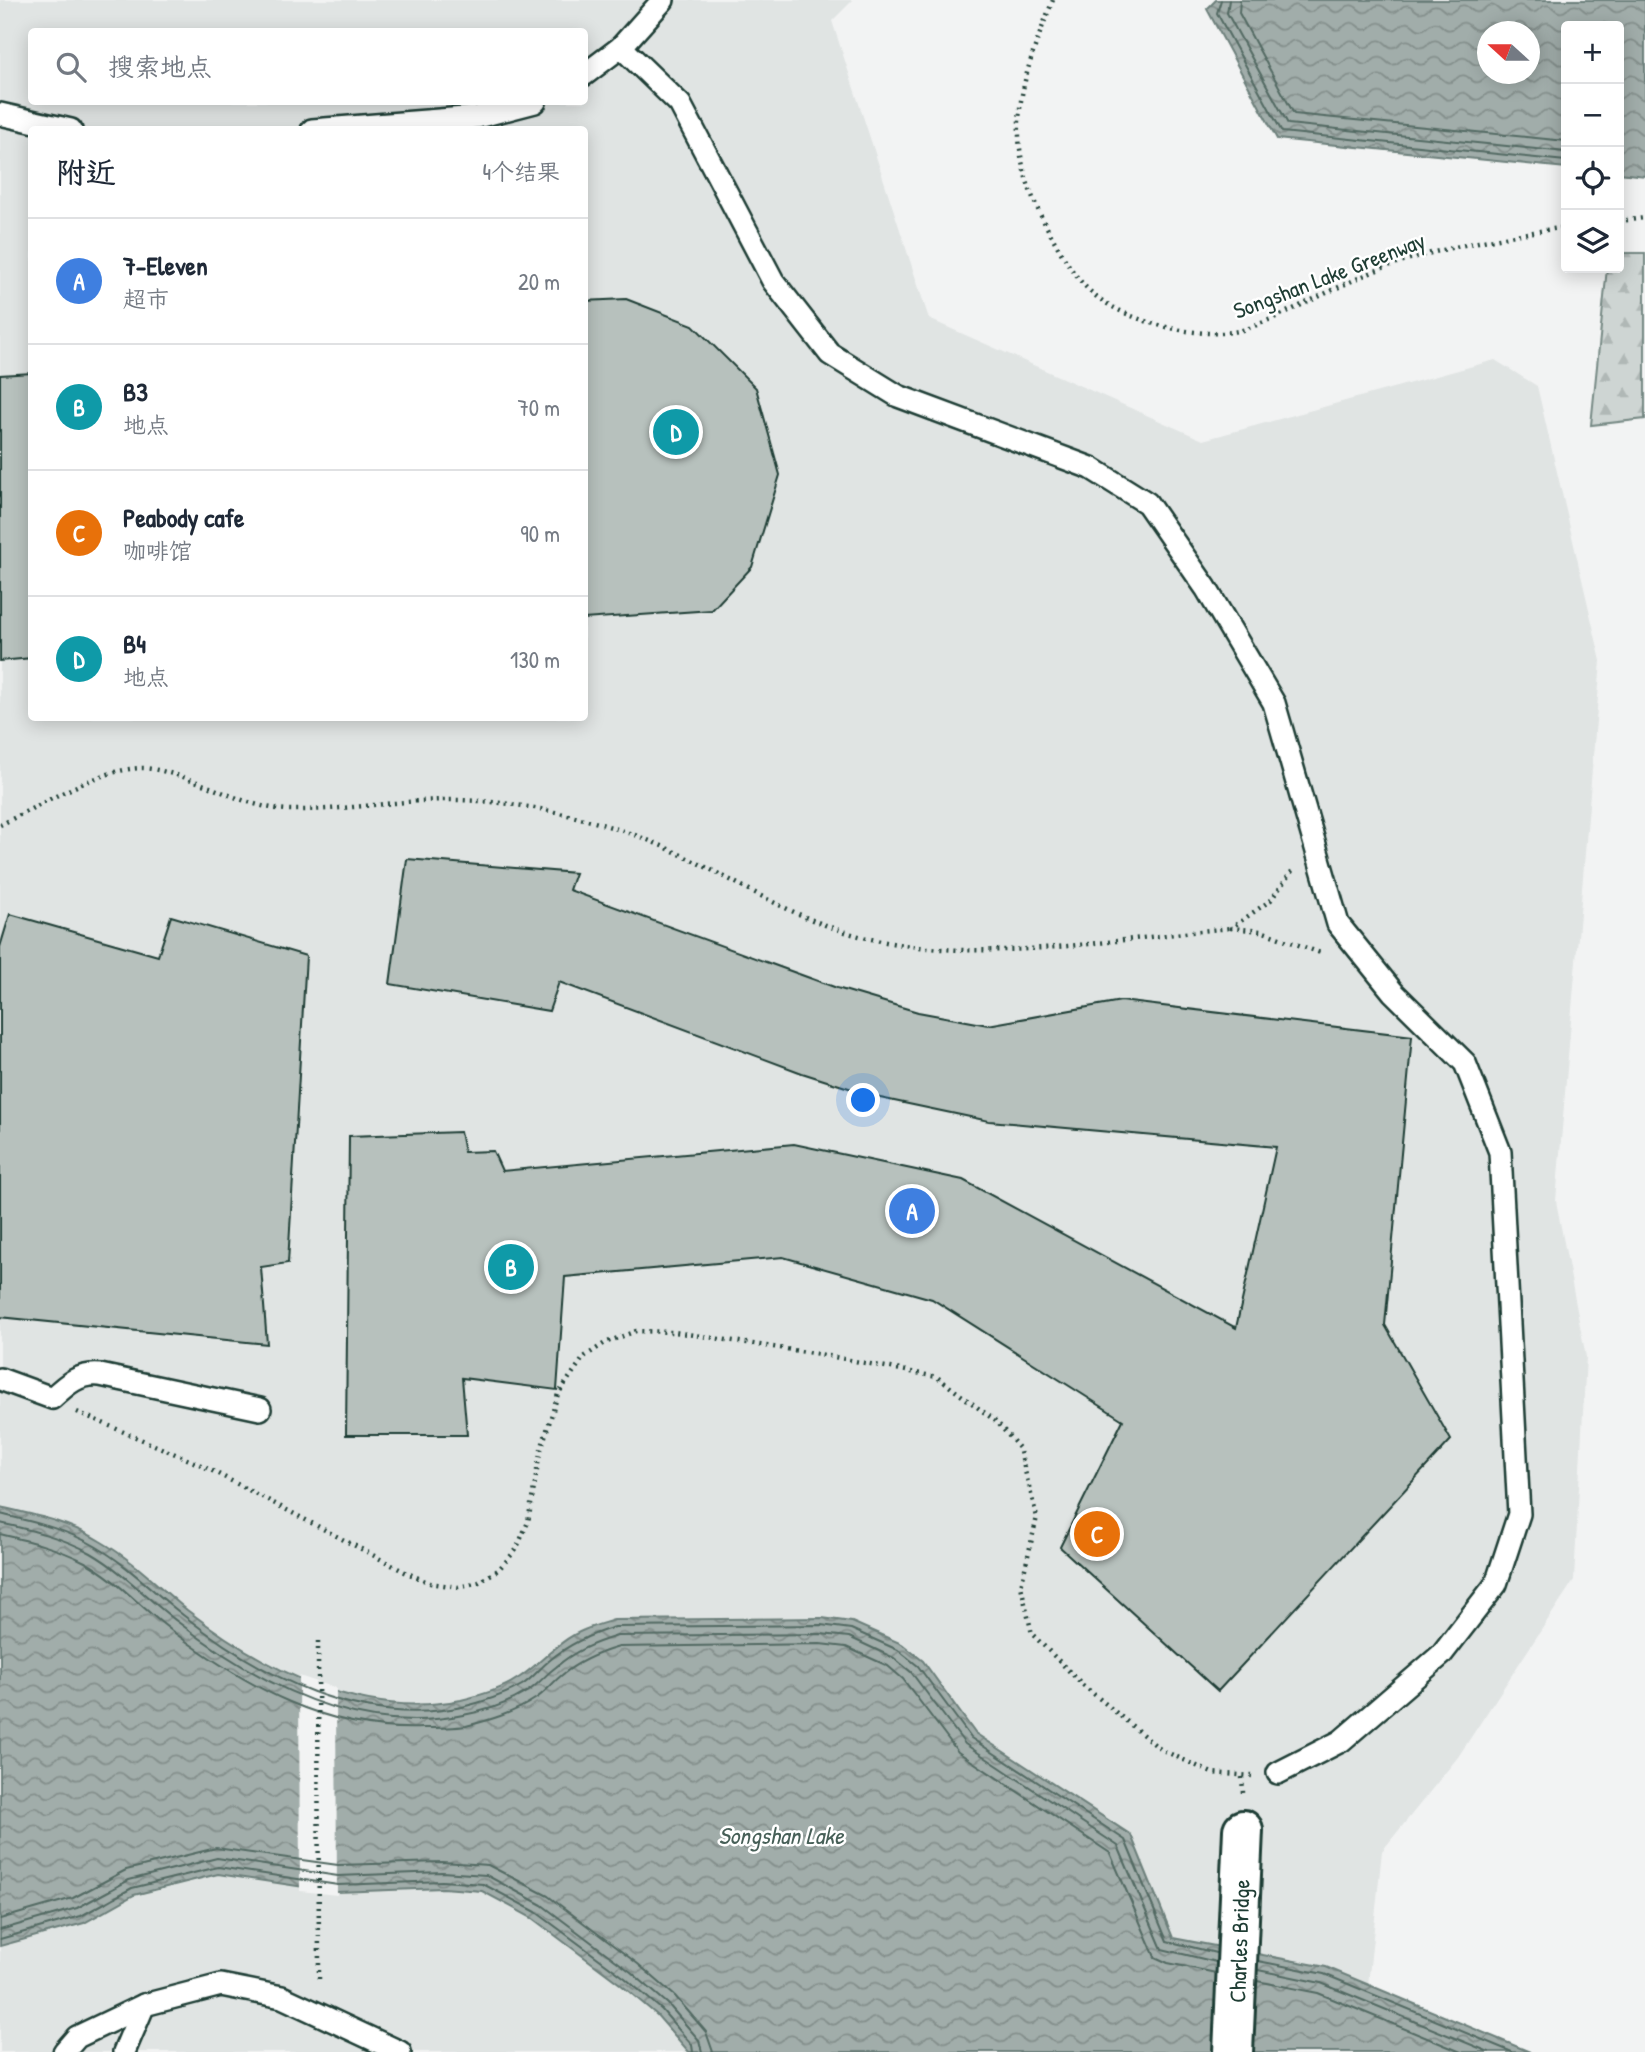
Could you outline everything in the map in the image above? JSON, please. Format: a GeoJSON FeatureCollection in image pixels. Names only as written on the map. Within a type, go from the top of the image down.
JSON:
{"type":"FeatureCollection","features":[{"type":"Feature","properties":{"kind":"street","name":"Charles Bridge"},"geometry":{"type":"LineString","coordinates":[[1233,2052],[1244,1830]]}},
{"type":"Feature","properties":{"kind":"lane"},"geometry":{"type":"LineString","coordinates":[[588,72],[621,47],[663,0]]}},
{"type":"Feature","properties":{"kind":"lane"},"geometry":{"type":"LineString","coordinates":[[621,47],[680,104],[773,281],[830,354],[898,396],[1091,468],[1147,503],[1206,588],[1274,703],[1313,830],[1338,924],[1377,972],[1465,1063],[1500,1152],[1519,1514],[1496,1584],[1441,1655],[1341,1741],[1278,1773]]}},
{"type":"Feature","properties":{"kind":"lane"},"geometry":{"type":"LineString","coordinates":[[363,126],[477,117],[523,105]]}},
{"type":"Feature","properties":{"kind":"lane"},"geometry":{"type":"LineString","coordinates":[[0,114],[53,126]]}},
{"type":"Feature","properties":{"kind":"lane"},"geometry":{"type":"LineString","coordinates":[[0,1379],[52,1398],[75,1379],[88,1374],[260,1409]]}},
{"type":"Feature","properties":{"kind":"lane"},"geometry":{"type":"LineString","coordinates":[[64,2052],[77,2037],[144,2005],[221,1985],[282,1997],[400,2052]]}},
{"type":"Feature","properties":{"kind":"lane"},"geometry":{"type":"LineString","coordinates":[[124,2052],[144,2005]]}},
{"type":"Feature","properties":{"kind":"path","name":"Songshan Lake Greenway"},"geometry":{"type":"LineString","coordinates":[[1053,0],[1021,86],[1018,132],[1023,171],[1045,224],[1071,270],[1097,297],[1137,318],[1210,334],[1247,328],[1338,286],[1400,262],[1475,243],[1561,228]]}},
{"type":"Feature","properties":{"kind":"path"},"geometry":{"type":"LineString","coordinates":[[1624,220],[1645,218]]}},
{"type":"Feature","properties":{"kind":"path"},"geometry":{"type":"LineString","coordinates":[[0,825],[94,779],[143,768],[181,776],[244,801],[287,810],[451,800],[510,804],[572,816],[635,835],[795,913],[866,938],[950,950],[1011,949],[1231,928],[1261,931],[1377,972]]}},
{"type":"Feature","properties":{"kind":"path"},"geometry":{"type":"LineString","coordinates":[[1231,928],[1271,900],[1304,854],[1313,830]]}},
{"type":"Feature","properties":{"kind":"path"},"geometry":{"type":"LineString","coordinates":[[52,1398],[76,1412],[201,1465],[405,1572],[430,1583],[458,1587],[479,1582],[498,1570],[516,1550],[528,1522],[540,1453],[558,1394],[583,1357],[605,1343],[636,1331],[674,1332],[819,1354],[937,1377],[997,1422],[1019,1448],[1037,1517],[1021,1586],[1032,1634],[1083,1685],[1160,1749],[1212,1773],[1242,1777],[1278,1773]]}},
{"type":"Feature","properties":{"kind":"path"},"geometry":{"type":"LineString","coordinates":[[318,1641],[318,1959]]}},
{"type":"Feature","properties":{"kind":"shaded area"},"geometry":{"type":"Polygon","coordinates":[[[0,0],[853,0],[832,21],[929,319],[1203,440],[1495,360],[1537,386],[1601,661],[1556,1201],[1586,1357],[1574,1580],[1458,1757],[1382,1851],[1361,2052],[0,2052],[0,0]]]}},
{"type":"Feature","properties":{"kind":"green space"},"geometry":{"type":"Polygon","coordinates":[[[1624,253],[1645,253],[1645,419],[1591,425],[1606,273],[1624,273],[1624,253]]]}},
{"type":"Feature","properties":{"kind":"water"},"geometry":{"type":"Polygon","coordinates":[[[1216,0],[1645,0],[1645,176],[1624,174],[1624,21],[1561,21],[1561,167],[1277,139],[1207,9],[1216,0]]]}},
{"type":"Feature","properties":{"kind":"water","name":"Songshan Lake"},"geometry":{"type":"Polygon","coordinates":[[[0,1507],[39,1516],[88,1534],[112,1548],[216,1632],[281,1670],[350,1696],[387,1703],[424,1704],[461,1700],[492,1691],[520,1677],[575,1634],[614,1620],[822,1618],[852,1622],[902,1644],[923,1661],[975,1733],[1131,1835],[1173,1938],[1326,1967],[1530,2052],[689,2052],[657,2015],[532,1918],[482,1891],[443,1888],[337,1892],[218,1874],[134,1895],[84,1923],[0,1946],[0,1507]]]}},
{"type":"Feature","properties":{"kind":"pier"},"geometry":{"type":"Polygon","coordinates":[[[299,1676],[336,1688],[337,1895],[300,1891],[299,1676]]]}},
{"type":"Feature","properties":{"kind":"building"},"geometry":{"type":"Polygon","coordinates":[[[626,299],[693,325],[756,388],[780,475],[752,567],[712,610],[588,619],[588,301],[626,299]]]}},
{"type":"Feature","properties":{"kind":"building"},"geometry":{"type":"Polygon","coordinates":[[[28,373],[28,658],[0,661],[0,375],[28,373]]]}},
{"type":"Feature","properties":{"kind":"building"},"geometry":{"type":"Polygon","coordinates":[[[407,859],[575,873],[569,890],[837,988],[918,1012],[988,1025],[1121,1001],[1412,1036],[1385,1325],[1451,1440],[1218,1691],[1060,1547],[1123,1420],[932,1299],[783,1257],[565,1277],[557,1390],[462,1378],[467,1435],[346,1435],[349,1136],[460,1132],[464,1152],[493,1151],[502,1171],[794,1144],[963,1180],[1236,1328],[1276,1147],[989,1121],[880,1098],[802,1073],[559,982],[549,1011],[390,984],[407,859]]]}},
{"type":"Feature","properties":{"kind":"building"},"geometry":{"type":"Polygon","coordinates":[[[10,914],[158,956],[171,916],[306,956],[288,1263],[261,1267],[267,1344],[0,1317],[0,947],[10,914]]]}},
{"type":"Feature","properties":{"kind":"place","name":"B4"},"geometry":{"type":"Point","coordinates":[676,432]}},
{"type":"Feature","properties":{"kind":"place","name":"7-Eleven"},"geometry":{"type":"Point","coordinates":[912,1211]}},
{"type":"Feature","properties":{"kind":"place","name":"B3"},"geometry":{"type":"Point","coordinates":[511,1267]}},
{"type":"Feature","properties":{"kind":"place","name":"Peabody cafe"},"geometry":{"type":"Point","coordinates":[1097,1534]}}]}
